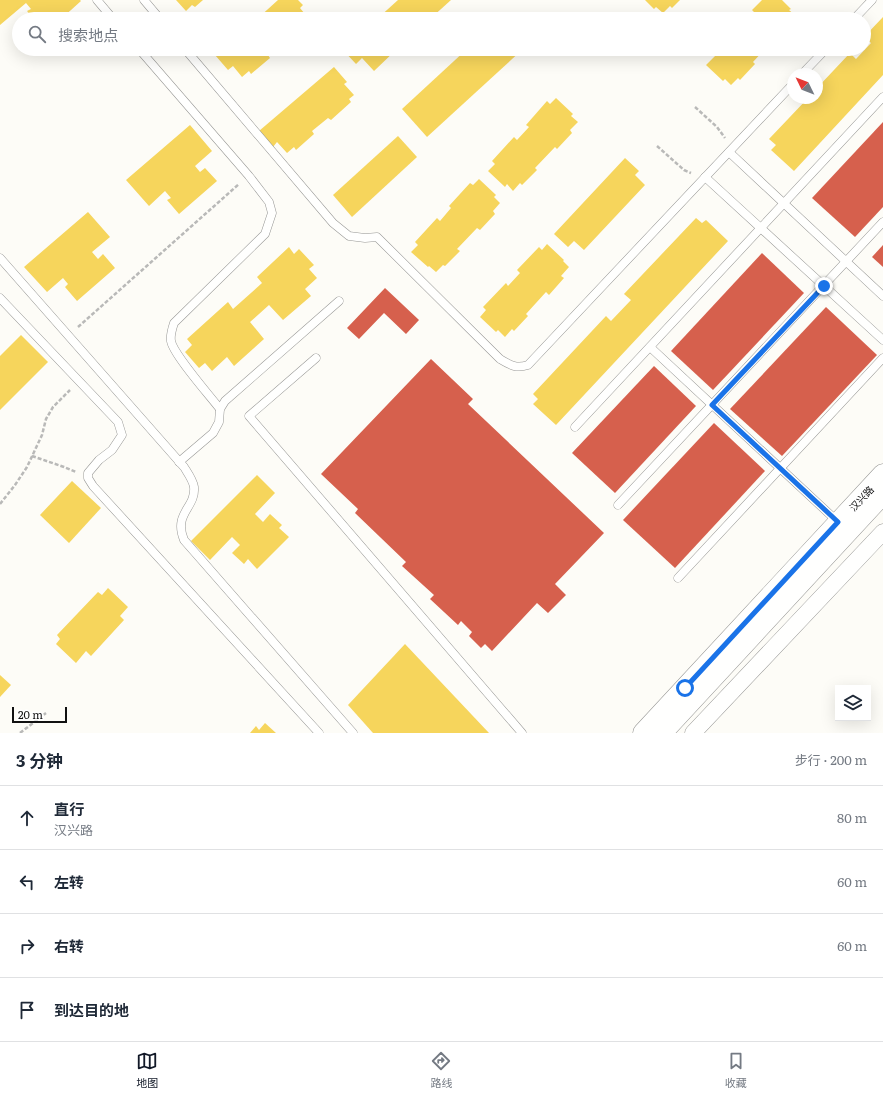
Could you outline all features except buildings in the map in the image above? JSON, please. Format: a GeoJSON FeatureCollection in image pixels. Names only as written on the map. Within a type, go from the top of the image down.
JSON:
{"type":"FeatureCollection","features":[{"type":"Feature","properties":{"kind":"street","name":"汉兴路"},"geometry":{"type":"LineString","coordinates":[[642,733],[883,474]]}},
{"type":"Feature","properties":{"kind":"street","name":"汉兴路"},"geometry":{"type":"LineString","coordinates":[[662,733],[883,494]]}},
{"type":"Feature","properties":{"kind":"street"},"geometry":{"type":"LineString","coordinates":[[693,733],[883,532]]}},
{"type":"Feature","properties":{"kind":"lane"},"geometry":{"type":"LineString","coordinates":[[97,0],[107,12]]}},
{"type":"Feature","properties":{"kind":"lane"},"geometry":{"type":"LineString","coordinates":[[144,0],[154,12]]}},
{"type":"Feature","properties":{"kind":"lane"},"geometry":{"type":"LineString","coordinates":[[861,12],[872,0]]}},
{"type":"Feature","properties":{"kind":"lane"},"geometry":{"type":"LineString","coordinates":[[145,56],[249,176],[269,202],[272,213],[265,234],[174,323],[171,333],[171,343],[178,355],[220,409]]}},
{"type":"Feature","properties":{"kind":"lane"},"geometry":{"type":"LineString","coordinates":[[191,56],[332,223],[349,236],[365,238],[377,237],[500,360],[514,367],[528,365],[787,90]]}},
{"type":"Feature","properties":{"kind":"lane"},"geometry":{"type":"LineString","coordinates":[[808,68],[819,56]]}},
{"type":"Feature","properties":{"kind":"lane"},"geometry":{"type":"LineString","coordinates":[[575,427],[883,97]]}},
{"type":"Feature","properties":{"kind":"lane"},"geometry":{"type":"LineString","coordinates":[[729,152],[883,296]]}},
{"type":"Feature","properties":{"kind":"lane"},"geometry":{"type":"LineString","coordinates":[[705,177],[883,340]]}},
{"type":"Feature","properties":{"kind":"lane"},"geometry":{"type":"LineString","coordinates":[[618,505],[883,222]]}},
{"type":"Feature","properties":{"kind":"lane"},"geometry":{"type":"LineString","coordinates":[[0,258],[184,467],[194,486],[192,498],[182,517],[180,530],[184,540],[353,733]]}},
{"type":"Feature","properties":{"kind":"lane"},"geometry":{"type":"LineString","coordinates":[[0,298],[118,422],[122,435],[112,450],[99,460],[88,473],[88,478],[93,486],[319,733]]}},
{"type":"Feature","properties":{"kind":"lane"},"geometry":{"type":"LineString","coordinates":[[180,462],[213,433],[218,422],[220,409],[225,401],[339,301]]}},
{"type":"Feature","properties":{"kind":"lane"},"geometry":{"type":"LineString","coordinates":[[650,347],[838,522]]}},
{"type":"Feature","properties":{"kind":"lane"},"geometry":{"type":"LineString","coordinates":[[316,358],[249,416],[522,733]]}},
{"type":"Feature","properties":{"kind":"lane"},"geometry":{"type":"LineString","coordinates":[[678,578],[883,358]]}},
{"type":"Feature","properties":{"kind":"path"},"geometry":{"type":"LineString","coordinates":[[695,106],[724,135],[729,152]]}},
{"type":"Feature","properties":{"kind":"path"},"geometry":{"type":"LineString","coordinates":[[657,146],[684,170],[705,177]]}},
{"type":"Feature","properties":{"kind":"path"},"geometry":{"type":"LineString","coordinates":[[69,336],[249,176]]}},
{"type":"Feature","properties":{"kind":"path"},"geometry":{"type":"LineString","coordinates":[[0,504],[27,467],[42,435],[46,419],[53,407],[80,382]]}},
{"type":"Feature","properties":{"kind":"path"},"geometry":{"type":"LineString","coordinates":[[32,456],[64,466],[88,478]]}},
{"type":"Feature","properties":{"kind":"path"},"geometry":{"type":"LineString","coordinates":[[20,733],[46,713]]}},
{"type":"Feature","properties":{"kind":"route"},"geometry":{"type":"LineString","coordinates":[[685,688],[838,522],[712,405],[824,286]]}}]}
